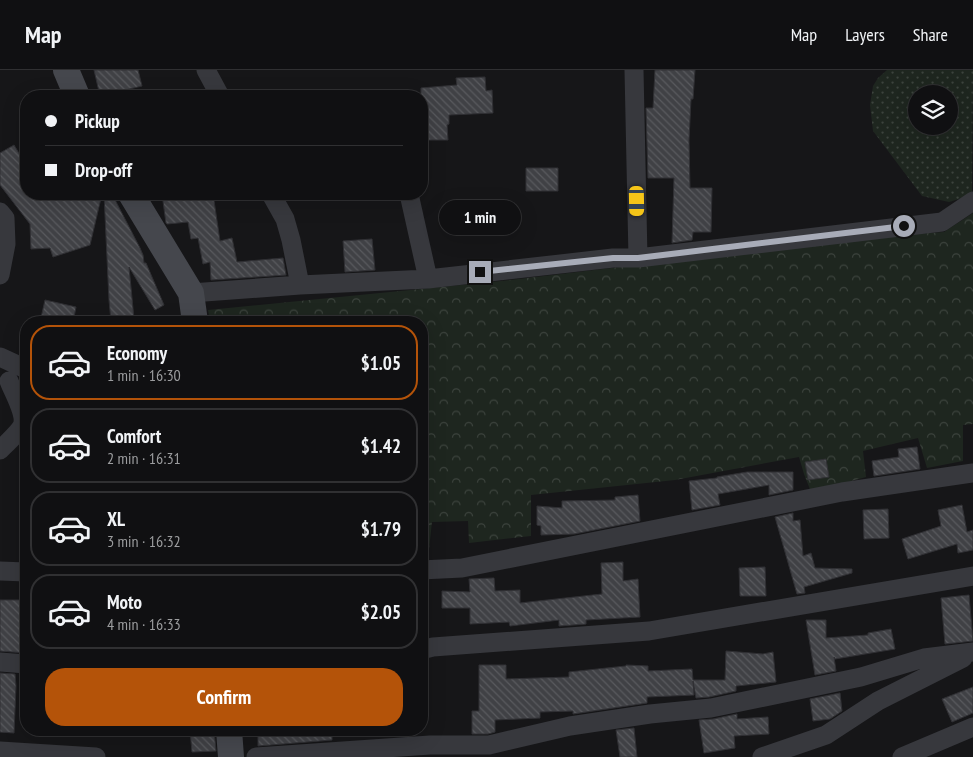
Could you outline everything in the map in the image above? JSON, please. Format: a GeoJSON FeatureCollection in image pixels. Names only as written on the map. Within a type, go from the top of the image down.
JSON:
{"type":"FeatureCollection","features":[{"type":"Feature","properties":{"kind":"street"},"geometry":{"type":"LineString","coordinates":[[66,70],[75,90]]}},
{"type":"Feature","properties":{"kind":"street"},"geometry":{"type":"LineString","coordinates":[[206,70],[217,90]]}},
{"type":"Feature","properties":{"kind":"street"},"geometry":{"type":"LineString","coordinates":[[634,70],[638,258]]}},
{"type":"Feature","properties":{"kind":"street"},"geometry":{"type":"LineString","coordinates":[[135,200],[191,293],[194,316]]}},
{"type":"Feature","properties":{"kind":"street"},"geometry":{"type":"LineString","coordinates":[[275,200],[285,219],[300,285]]}},
{"type":"Feature","properties":{"kind":"street"},"geometry":{"type":"LineString","coordinates":[[410,200],[428,279]]}},
{"type":"Feature","properties":{"kind":"street"},"geometry":{"type":"LineString","coordinates":[[191,293],[300,285],[428,279],[613,258],[638,258],[942,222],[973,201]]}},
{"type":"Feature","properties":{"kind":"street"},"geometry":{"type":"LineString","coordinates":[[0,212],[5,218],[6,244],[0,276]]}},
{"type":"Feature","properties":{"kind":"street"},"geometry":{"type":"LineString","coordinates":[[0,357],[20,366]]}},
{"type":"Feature","properties":{"kind":"street"},"geometry":{"type":"LineString","coordinates":[[12,380],[20,408]]}},
{"type":"Feature","properties":{"kind":"street"},"geometry":{"type":"LineString","coordinates":[[0,450],[20,432]]}},
{"type":"Feature","properties":{"kind":"street"},"geometry":{"type":"LineString","coordinates":[[428,570],[462,568],[842,492],[973,473]]}},
{"type":"Feature","properties":{"kind":"street"},"geometry":{"type":"LineString","coordinates":[[0,570],[20,572]]}},
{"type":"Feature","properties":{"kind":"street"},"geometry":{"type":"LineString","coordinates":[[428,648],[649,631],[973,576]]}},
{"type":"Feature","properties":{"kind":"street"},"geometry":{"type":"LineString","coordinates":[[256,757],[430,745],[489,745],[570,726],[650,714],[711,708],[861,676],[924,658],[973,652]]}},
{"type":"Feature","properties":{"kind":"street"},"geometry":{"type":"LineString","coordinates":[[762,757],[826,735],[878,701],[973,652]]}},
{"type":"Feature","properties":{"kind":"street"},"geometry":{"type":"LineString","coordinates":[[0,662],[20,664]]}},
{"type":"Feature","properties":{"kind":"street"},"geometry":{"type":"LineString","coordinates":[[902,757],[973,727]]}},
{"type":"Feature","properties":{"kind":"street"},"geometry":{"type":"LineString","coordinates":[[229,736],[231,757]]}},
{"type":"Feature","properties":{"kind":"street"},"geometry":{"type":"LineString","coordinates":[[0,751],[96,757]]}},
{"type":"Feature","properties":{"kind":"green space"},"geometry":{"type":"Polygon","coordinates":[[[887,70],[973,70],[972,195],[949,202],[922,196],[873,131],[870,105],[873,86],[878,78],[887,70]]]}},
{"type":"Feature","properties":{"kind":"green space"},"geometry":{"type":"Polygon","coordinates":[[[973,213],[973,424],[963,425],[963,461],[927,468],[918,438],[863,451],[866,477],[811,492],[799,457],[675,480],[531,495],[531,536],[469,543],[468,521],[432,522],[429,549],[428,316],[209,316],[208,310],[501,281],[874,237],[944,232],[973,213]]]}},
{"type":"Feature","properties":{"kind":"building"},"geometry":{"type":"Polygon","coordinates":[[[94,70],[138,70],[142,86],[125,90],[99,90],[94,70]]]}},
{"type":"Feature","properties":{"kind":"building"},"geometry":{"type":"Polygon","coordinates":[[[655,70],[695,70],[693,99],[691,99],[689,140],[690,188],[712,188],[711,232],[693,232],[692,240],[672,243],[674,178],[648,178],[646,108],[653,108],[655,70]]]}},
{"type":"Feature","properties":{"kind":"building"},"geometry":{"type":"Polygon","coordinates":[[[485,77],[486,91],[492,90],[493,113],[449,115],[449,124],[447,125],[448,140],[428,140],[428,90],[421,90],[421,88],[457,85],[456,78],[485,77]]]}},
{"type":"Feature","properties":{"kind":"building"},"geometry":{"type":"Polygon","coordinates":[[[14,145],[20,155],[20,200],[101,200],[90,245],[53,257],[50,248],[31,249],[30,224],[0,185],[0,153],[14,145]]]}},
{"type":"Feature","properties":{"kind":"building"},"geometry":{"type":"Polygon","coordinates":[[[526,168],[558,168],[558,191],[526,191],[526,168]]]}},
{"type":"Feature","properties":{"kind":"building"},"geometry":{"type":"Polygon","coordinates":[[[104,200],[115,200],[140,248],[144,263],[146,263],[164,305],[155,310],[129,267],[134,316],[111,316],[104,200]]]}},
{"type":"Feature","properties":{"kind":"building"},"geometry":{"type":"Polygon","coordinates":[[[163,200],[214,200],[220,241],[232,238],[237,262],[283,258],[286,275],[211,280],[210,262],[203,264],[198,238],[191,239],[188,222],[166,223],[163,200]]]}},
{"type":"Feature","properties":{"kind":"building"},"geometry":{"type":"Polygon","coordinates":[[[372,239],[375,270],[345,272],[343,241],[372,239]]]}},
{"type":"Feature","properties":{"kind":"building"},"geometry":{"type":"Polygon","coordinates":[[[45,300],[76,307],[74,316],[41,316],[45,300]]]}},
{"type":"Feature","properties":{"kind":"building"},"geometry":{"type":"Polygon","coordinates":[[[917,447],[920,469],[874,476],[872,461],[899,457],[898,449],[917,447]]]}},
{"type":"Feature","properties":{"kind":"building"},"geometry":{"type":"Polygon","coordinates":[[[826,459],[829,477],[808,480],[805,462],[826,459]]]}},
{"type":"Feature","properties":{"kind":"building"},"geometry":{"type":"Polygon","coordinates":[[[747,472],[793,472],[793,490],[769,495],[769,485],[718,494],[720,505],[692,510],[689,481],[747,472]]]}},
{"type":"Feature","properties":{"kind":"building"},"geometry":{"type":"Polygon","coordinates":[[[638,495],[640,521],[574,534],[541,535],[541,526],[537,525],[537,506],[562,508],[562,501],[615,500],[615,497],[638,495]]]}},
{"type":"Feature","properties":{"kind":"building"},"geometry":{"type":"Polygon","coordinates":[[[962,505],[967,532],[973,530],[973,550],[958,553],[957,544],[908,559],[902,539],[941,526],[938,510],[962,505]]]}},
{"type":"Feature","properties":{"kind":"building"},"geometry":{"type":"Polygon","coordinates":[[[888,509],[889,538],[864,539],[863,510],[888,509]]]}},
{"type":"Feature","properties":{"kind":"building"},"geometry":{"type":"Polygon","coordinates":[[[793,513],[793,521],[800,520],[803,556],[811,553],[815,568],[852,569],[852,573],[804,587],[805,593],[797,594],[775,517],[793,513]]]}},
{"type":"Feature","properties":{"kind":"building"},"geometry":{"type":"Polygon","coordinates":[[[623,562],[623,581],[638,579],[640,617],[586,620],[586,624],[559,626],[559,620],[510,626],[509,622],[470,624],[470,608],[442,608],[442,591],[470,592],[469,579],[494,578],[495,591],[520,590],[520,603],[602,594],[601,563],[623,562]]]}},
{"type":"Feature","properties":{"kind":"building"},"geometry":{"type":"Polygon","coordinates":[[[765,567],[766,596],[740,596],[739,568],[765,567]]]}},
{"type":"Feature","properties":{"kind":"building"},"geometry":{"type":"Polygon","coordinates":[[[969,595],[973,641],[945,644],[941,598],[969,595]]]}},
{"type":"Feature","properties":{"kind":"building"},"geometry":{"type":"Polygon","coordinates":[[[0,600],[20,600],[20,653],[0,651],[0,600]]]}},
{"type":"Feature","properties":{"kind":"building"},"geometry":{"type":"Polygon","coordinates":[[[806,620],[826,620],[826,638],[868,635],[868,633],[891,629],[895,649],[835,659],[834,657],[836,671],[815,675],[806,620]]]}},
{"type":"Feature","properties":{"kind":"building"},"geometry":{"type":"Polygon","coordinates":[[[726,651],[763,654],[773,652],[776,682],[736,686],[736,691],[696,698],[693,681],[694,695],[647,697],[647,703],[573,714],[573,711],[540,712],[540,718],[495,720],[495,732],[472,734],[472,711],[479,711],[479,665],[506,665],[506,679],[569,677],[569,672],[626,665],[648,666],[648,671],[692,669],[693,680],[725,680],[726,651]]]}},
{"type":"Feature","properties":{"kind":"building"},"geometry":{"type":"Polygon","coordinates":[[[0,673],[15,674],[14,733],[0,732],[0,673]]]}},
{"type":"Feature","properties":{"kind":"building"},"geometry":{"type":"Polygon","coordinates":[[[973,687],[973,713],[952,722],[942,699],[973,687]]]}},
{"type":"Feature","properties":{"kind":"building"},"geometry":{"type":"Polygon","coordinates":[[[840,693],[842,711],[830,719],[813,721],[810,699],[840,693]]]}},
{"type":"Feature","properties":{"kind":"building"},"geometry":{"type":"Polygon","coordinates":[[[737,714],[737,719],[768,717],[769,734],[734,736],[735,748],[704,753],[699,720],[737,714]]]}},
{"type":"Feature","properties":{"kind":"building"},"geometry":{"type":"Polygon","coordinates":[[[634,728],[637,757],[620,757],[616,730],[634,728]]]}},
{"type":"Feature","properties":{"kind":"building"},"geometry":{"type":"Polygon","coordinates":[[[191,736],[215,736],[216,751],[192,752],[191,736]]]}},
{"type":"Feature","properties":{"kind":"building"},"geometry":{"type":"Polygon","coordinates":[[[258,736],[332,736],[332,740],[258,746],[258,736]]]}},
{"type":"Feature","properties":{"kind":"route"},"geometry":{"type":"LineString","coordinates":[[480,272],[613,258],[638,258],[904,226]]}}]}
